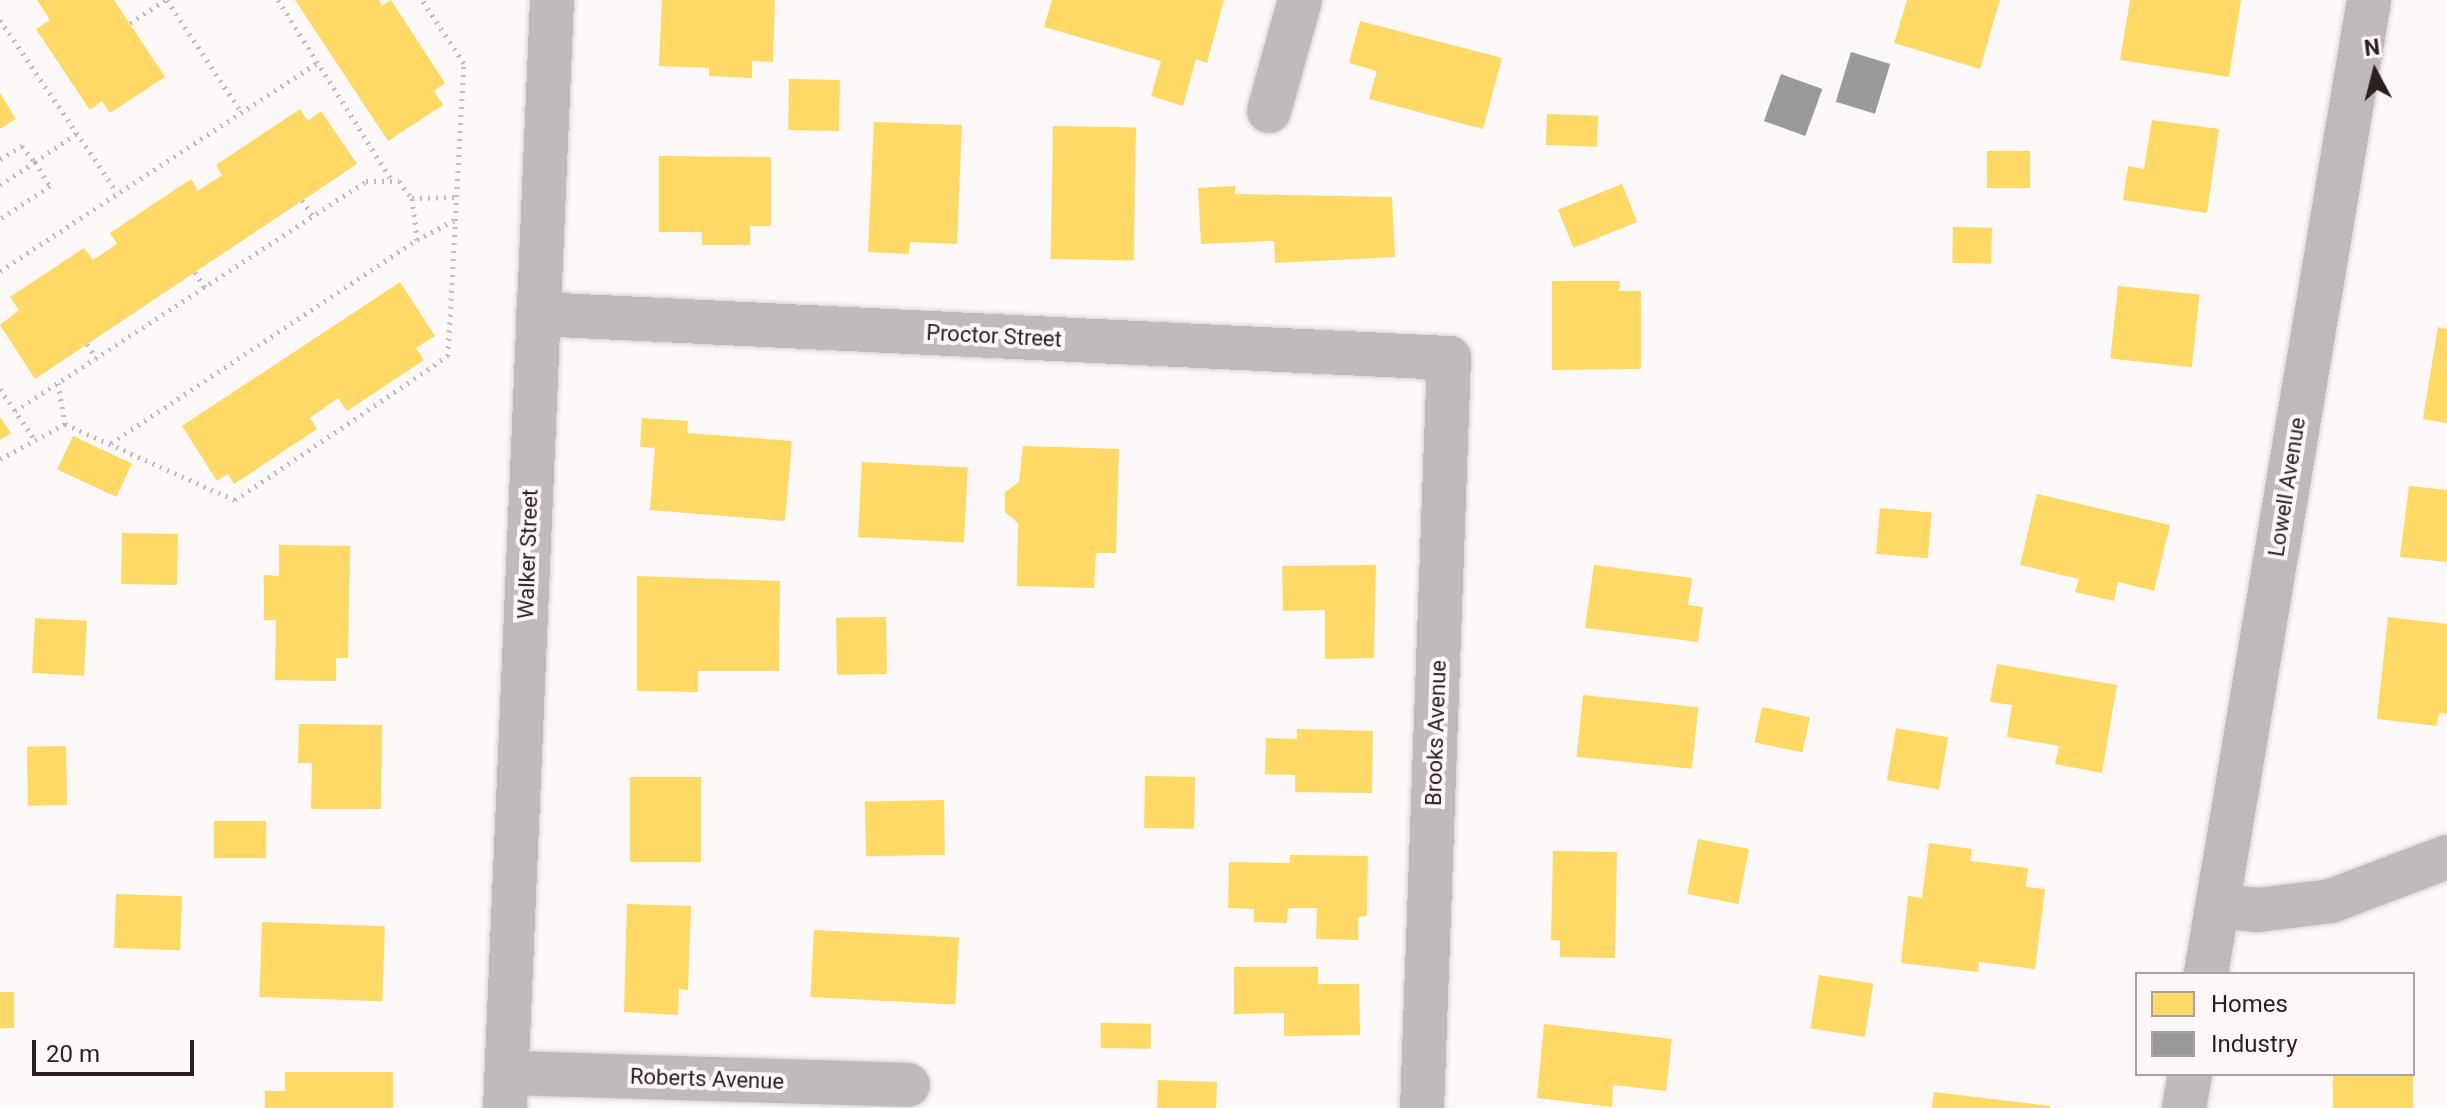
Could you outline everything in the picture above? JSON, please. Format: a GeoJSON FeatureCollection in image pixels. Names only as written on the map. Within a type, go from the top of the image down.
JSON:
{"type":"FeatureCollection","features":[{"type":"Feature","properties":{"kind":"street","name":"Walker Street"},"geometry":{"type":"LineString","coordinates":[[506,1090],[552,0]]}},
{"type":"Feature","properties":{"kind":"street"},"geometry":{"type":"LineString","coordinates":[[1269,111],[1300,0]]}},
{"type":"Feature","properties":{"kind":"street","name":"Lowell Avenue"},"geometry":{"type":"LineString","coordinates":[[2206,972],[2369,0]]}},
{"type":"Feature","properties":{"kind":"street","name":"Proctor Street"},"geometry":{"type":"LineString","coordinates":[[538,314],[1449,358]]}},
{"type":"Feature","properties":{"kind":"street","name":"Brooks Avenue"},"geometry":{"type":"LineString","coordinates":[[1422,1108],[1449,358]]}},
{"type":"Feature","properties":{"kind":"street"},"geometry":{"type":"LineString","coordinates":[[2217,906],[2258,910],[2331,901],[2447,857]]}},
{"type":"Feature","properties":{"kind":"street"},"geometry":{"type":"LineString","coordinates":[[2184,1108],[2190,1076]]}},
{"type":"Feature","properties":{"kind":"street","name":"Roberts Avenue"},"geometry":{"type":"LineString","coordinates":[[506,1090],[908,1085]]}},
{"type":"Feature","properties":{"kind":"path"},"geometry":{"type":"LineString","coordinates":[[130,23],[166,0],[241,112]]}},
{"type":"Feature","properties":{"kind":"path"},"geometry":{"type":"LineString","coordinates":[[278,0],[393,181]]}},
{"type":"Feature","properties":{"kind":"path"},"geometry":{"type":"LineString","coordinates":[[65,424],[235,500],[448,356],[458,218],[464,63],[422,0]]}},
{"type":"Feature","properties":{"kind":"path"},"geometry":{"type":"LineString","coordinates":[[0,20],[117,192]]}},
{"type":"Feature","properties":{"kind":"path"},"geometry":{"type":"LineString","coordinates":[[0,271],[318,62]]}},
{"type":"Feature","properties":{"kind":"path"},"geometry":{"type":"LineString","coordinates":[[0,185],[77,133]]}},
{"type":"Feature","properties":{"kind":"path"},"geometry":{"type":"LineString","coordinates":[[0,150],[2,158],[22,146],[50,186],[0,219]]}},
{"type":"Feature","properties":{"kind":"path"},"geometry":{"type":"LineString","coordinates":[[15,411],[366,181],[399,181],[412,198],[417,240]]}},
{"type":"Feature","properties":{"kind":"path"},"geometry":{"type":"LineString","coordinates":[[412,198],[458,197]]}},
{"type":"Feature","properties":{"kind":"path"},"geometry":{"type":"LineString","coordinates":[[302,200],[313,216]]}},
{"type":"Feature","properties":{"kind":"path"},"geometry":{"type":"LineString","coordinates":[[110,444],[417,240],[458,218]]}},
{"type":"Feature","properties":{"kind":"path"},"geometry":{"type":"LineString","coordinates":[[195,272],[205,288]]}},
{"type":"Feature","properties":{"kind":"path"},"geometry":{"type":"LineString","coordinates":[[87,344],[96,358]]}},
{"type":"Feature","properties":{"kind":"path"},"geometry":{"type":"LineString","coordinates":[[58,383],[65,424]]}},
{"type":"Feature","properties":{"kind":"path"},"geometry":{"type":"LineString","coordinates":[[0,389],[35,440]]}},
{"type":"Feature","properties":{"kind":"path"},"geometry":{"type":"LineString","coordinates":[[0,459],[65,424]]}},
{"type":"Feature","properties":{"kind":"building: Homes"},"geometry":{"type":"Polygon","coordinates":[[[37,0],[114,0],[165,77],[110,113],[102,101],[90,110],[36,29],[50,20],[37,0]]]}},
{"type":"Feature","properties":{"kind":"building: Homes"},"geometry":{"type":"Polygon","coordinates":[[[295,0],[379,0],[382,6],[391,0],[445,83],[434,91],[443,105],[388,141],[295,0]]]}},
{"type":"Feature","properties":{"kind":"building: Homes"},"geometry":{"type":"Polygon","coordinates":[[[662,0],[775,0],[773,62],[752,61],[752,78],[709,76],[709,68],[659,66],[662,0]]]}},
{"type":"Feature","properties":{"kind":"building: Homes"},"geometry":{"type":"Polygon","coordinates":[[[1052,0],[1224,0],[1207,63],[1196,59],[1183,106],[1151,96],[1161,61],[1044,27],[1052,0]]]}},
{"type":"Feature","properties":{"kind":"building: Homes"},"geometry":{"type":"Polygon","coordinates":[[[1907,0],[2000,0],[1980,69],[1894,43],[1907,0]]]}},
{"type":"Feature","properties":{"kind":"building: Homes"},"geometry":{"type":"Polygon","coordinates":[[[2130,0],[2241,0],[2229,77],[2120,60],[2130,0]]]}},
{"type":"Feature","properties":{"kind":"building: Homes"},"geometry":{"type":"Polygon","coordinates":[[[1360,21],[1502,58],[1483,129],[1369,99],[1377,71],[1349,63],[1360,21]]]}},
{"type":"Feature","properties":{"kind":"building: Homes"},"geometry":{"type":"Polygon","coordinates":[[[789,79],[840,80],[839,131],[788,130],[789,79]]]}},
{"type":"Feature","properties":{"kind":"building: Homes"},"geometry":{"type":"Polygon","coordinates":[[[0,93],[16,119],[0,129],[0,93]]]}},
{"type":"Feature","properties":{"kind":"building: Homes"},"geometry":{"type":"Polygon","coordinates":[[[300,109],[308,121],[321,111],[357,164],[35,379],[0,325],[19,310],[10,297],[84,248],[93,260],[117,244],[110,233],[191,179],[198,191],[222,175],[216,165],[300,109]]]}},
{"type":"Feature","properties":{"kind":"building: Homes"},"geometry":{"type":"Polygon","coordinates":[[[1547,114],[1598,116],[1597,147],[1546,145],[1547,114]]]}},
{"type":"Feature","properties":{"kind":"building: Homes"},"geometry":{"type":"Polygon","coordinates":[[[2152,120],[2219,129],[2207,213],[2123,200],[2128,166],[2144,169],[2152,120]]]}},
{"type":"Feature","properties":{"kind":"building: Homes"},"geometry":{"type":"Polygon","coordinates":[[[874,122],[962,125],[957,244],[910,242],[909,254],[868,252],[874,122]]]}},
{"type":"Feature","properties":{"kind":"building: Homes"},"geometry":{"type":"Polygon","coordinates":[[[1053,126],[1136,127],[1134,260],[1051,259],[1053,126]]]}},
{"type":"Feature","properties":{"kind":"building: Homes"},"geometry":{"type":"Polygon","coordinates":[[[1987,151],[2030,151],[2030,188],[1987,188],[1987,151]]]}},
{"type":"Feature","properties":{"kind":"building: Homes"},"geometry":{"type":"Polygon","coordinates":[[[659,156],[771,157],[771,226],[750,226],[750,245],[702,245],[702,232],[659,232],[659,156]]]}},
{"type":"Feature","properties":{"kind":"building: Homes"},"geometry":{"type":"Polygon","coordinates":[[[1622,184],[1637,222],[1573,248],[1558,210],[1622,184]]]}},
{"type":"Feature","properties":{"kind":"building: Homes"},"geometry":{"type":"Polygon","coordinates":[[[1235,186],[1235,194],[1392,197],[1395,257],[1275,263],[1274,241],[1201,244],[1198,188],[1235,186]]]}},
{"type":"Feature","properties":{"kind":"building: Homes"},"geometry":{"type":"Polygon","coordinates":[[[1953,227],[1992,228],[1991,264],[1952,263],[1953,227]]]}},
{"type":"Feature","properties":{"kind":"building: Homes"},"geometry":{"type":"Polygon","coordinates":[[[1552,281],[1620,281],[1619,291],[1641,291],[1641,369],[1552,370],[1552,281]]]}},
{"type":"Feature","properties":{"kind":"building: Homes"},"geometry":{"type":"Polygon","coordinates":[[[400,282],[435,336],[416,348],[424,360],[347,411],[338,398],[310,418],[317,429],[234,484],[228,474],[217,481],[182,426],[400,282]]]}},
{"type":"Feature","properties":{"kind":"building: Homes"},"geometry":{"type":"Polygon","coordinates":[[[2118,286],[2200,295],[2192,367],[2110,359],[2118,286]]]}},
{"type":"Feature","properties":{"kind":"building: Homes"},"geometry":{"type":"Polygon","coordinates":[[[2438,327],[2447,329],[2447,423],[2423,419],[2438,327]]]}},
{"type":"Feature","properties":{"kind":"building: Homes"},"geometry":{"type":"Polygon","coordinates":[[[0,417],[11,433],[0,440],[0,417]]]}},
{"type":"Feature","properties":{"kind":"building: Homes"},"geometry":{"type":"Polygon","coordinates":[[[642,418],[688,421],[687,433],[792,441],[785,521],[650,510],[655,448],[640,447],[642,418]]]}},
{"type":"Feature","properties":{"kind":"building: Homes"},"geometry":{"type":"Polygon","coordinates":[[[73,436],[132,463],[116,497],[57,470],[73,436]]]}},
{"type":"Feature","properties":{"kind":"building: Homes"},"geometry":{"type":"Polygon","coordinates":[[[1023,446],[1119,449],[1116,553],[1096,553],[1094,588],[1017,586],[1018,523],[1005,512],[1005,492],[1019,482],[1023,446]]]}},
{"type":"Feature","properties":{"kind":"building: Homes"},"geometry":{"type":"Polygon","coordinates":[[[862,462],[968,468],[964,542],[858,537],[862,462]]]}},
{"type":"Feature","properties":{"kind":"building: Homes"},"geometry":{"type":"Polygon","coordinates":[[[2409,486],[2447,490],[2447,562],[2400,557],[2409,486]]]}},
{"type":"Feature","properties":{"kind":"building: Homes"},"geometry":{"type":"Polygon","coordinates":[[[2037,494],[2170,525],[2154,591],[2118,582],[2114,601],[2075,592],[2079,579],[2020,565],[2037,494]]]}},
{"type":"Feature","properties":{"kind":"building: Homes"},"geometry":{"type":"Polygon","coordinates":[[[1880,508],[1932,513],[1928,558],[1876,554],[1880,508]]]}},
{"type":"Feature","properties":{"kind":"building: Homes"},"geometry":{"type":"Polygon","coordinates":[[[122,533],[178,534],[177,585],[121,584],[122,533]]]}},
{"type":"Feature","properties":{"kind":"building: Homes"},"geometry":{"type":"Polygon","coordinates":[[[279,545],[350,546],[348,658],[336,658],[336,681],[275,680],[276,620],[264,620],[264,575],[279,576],[279,545]]]}},
{"type":"Feature","properties":{"kind":"building: Homes"},"geometry":{"type":"Polygon","coordinates":[[[1376,565],[1374,658],[1325,659],[1325,610],[1283,611],[1282,566],[1376,565]]]}},
{"type":"Feature","properties":{"kind":"building: Homes"},"geometry":{"type":"Polygon","coordinates":[[[1594,565],[1692,578],[1688,605],[1703,607],[1698,642],[1585,628],[1594,565]]]}},
{"type":"Feature","properties":{"kind":"building: Homes"},"geometry":{"type":"Polygon","coordinates":[[[637,576],[780,581],[779,671],[698,671],[698,692],[637,691],[637,576]]]}},
{"type":"Feature","properties":{"kind":"building: Homes"},"geometry":{"type":"Polygon","coordinates":[[[886,617],[887,674],[837,675],[836,618],[886,617]]]}},
{"type":"Feature","properties":{"kind":"building: Homes"},"geometry":{"type":"Polygon","coordinates":[[[2388,617],[2447,624],[2447,714],[2439,713],[2437,726],[2377,719],[2388,617]]]}},
{"type":"Feature","properties":{"kind":"building: Homes"},"geometry":{"type":"Polygon","coordinates":[[[35,618],[87,621],[84,676],[32,673],[35,618]]]}},
{"type":"Feature","properties":{"kind":"building: Homes"},"geometry":{"type":"Polygon","coordinates":[[[1997,664],[2117,685],[2102,773],[2055,764],[2059,746],[2007,737],[2012,705],[1990,702],[1997,664]]]}},
{"type":"Feature","properties":{"kind":"building: Homes"},"geometry":{"type":"Polygon","coordinates":[[[1583,695],[1698,707],[1692,769],[1577,757],[1583,695]]]}},
{"type":"Feature","properties":{"kind":"building: Homes"},"geometry":{"type":"Polygon","coordinates":[[[1762,707],[1810,717],[1802,752],[1755,742],[1762,707]]]}},
{"type":"Feature","properties":{"kind":"building: Homes"},"geometry":{"type":"Polygon","coordinates":[[[299,724],[382,725],[381,809],[311,809],[312,763],[298,763],[299,724]]]}},
{"type":"Feature","properties":{"kind":"building: Homes"},"geometry":{"type":"Polygon","coordinates":[[[1896,728],[1948,737],[1939,789],[1887,780],[1896,728]]]}},
{"type":"Feature","properties":{"kind":"building: Homes"},"geometry":{"type":"Polygon","coordinates":[[[1297,729],[1373,731],[1372,793],[1295,792],[1295,775],[1265,774],[1266,738],[1297,739],[1297,729]]]}},
{"type":"Feature","properties":{"kind":"building: Homes"},"geometry":{"type":"Polygon","coordinates":[[[66,746],[67,805],[28,806],[27,747],[66,746]]]}},
{"type":"Feature","properties":{"kind":"building: Homes"},"geometry":{"type":"Polygon","coordinates":[[[1145,776],[1195,777],[1194,829],[1144,828],[1145,776]]]}},
{"type":"Feature","properties":{"kind":"building: Homes"},"geometry":{"type":"Polygon","coordinates":[[[630,777],[701,777],[701,862],[630,862],[630,777]]]}},
{"type":"Feature","properties":{"kind":"building: Homes"},"geometry":{"type":"Polygon","coordinates":[[[944,800],[945,855],[866,856],[865,801],[944,800]]]}},
{"type":"Feature","properties":{"kind":"building: Homes"},"geometry":{"type":"Polygon","coordinates":[[[214,821],[266,821],[266,858],[214,858],[214,821]]]}},
{"type":"Feature","properties":{"kind":"building: Homes"},"geometry":{"type":"Polygon","coordinates":[[[1698,839],[1749,849],[1738,904],[1687,894],[1698,839]]]}},
{"type":"Feature","properties":{"kind":"building: Homes"},"geometry":{"type":"Polygon","coordinates":[[[1929,843],[1972,849],[1970,861],[2028,868],[2026,887],[2045,889],[2035,969],[1979,962],[1978,972],[1901,963],[1908,896],[1922,898],[1929,843]]]}},
{"type":"Feature","properties":{"kind":"building: Homes"},"geometry":{"type":"Polygon","coordinates":[[[1553,851],[1617,852],[1615,958],[1560,957],[1560,940],[1551,940],[1553,851]]]}},
{"type":"Feature","properties":{"kind":"building: Homes"},"geometry":{"type":"Polygon","coordinates":[[[1290,855],[1368,856],[1367,916],[1358,917],[1358,940],[1316,939],[1317,908],[1288,908],[1287,923],[1254,922],[1254,909],[1228,908],[1229,862],[1290,863],[1290,855]]]}},
{"type":"Feature","properties":{"kind":"building: Homes"},"geometry":{"type":"Polygon","coordinates":[[[116,894],[182,896],[180,950],[114,948],[116,894]]]}},
{"type":"Feature","properties":{"kind":"building: Homes"},"geometry":{"type":"Polygon","coordinates":[[[627,904],[691,906],[688,990],[679,989],[678,1015],[624,1012],[627,904]]]}},
{"type":"Feature","properties":{"kind":"building: Homes"},"geometry":{"type":"Polygon","coordinates":[[[262,922],[385,926],[382,1001],[259,997],[262,922]]]}},
{"type":"Feature","properties":{"kind":"building: Homes"},"geometry":{"type":"Polygon","coordinates":[[[814,930],[959,938],[955,1004],[810,997],[814,930]]]}},
{"type":"Feature","properties":{"kind":"building: Homes"},"geometry":{"type":"Polygon","coordinates":[[[1234,967],[1318,967],[1318,984],[1359,984],[1360,1035],[1284,1036],[1284,1013],[1234,1014],[1234,967]]]}},
{"type":"Feature","properties":{"kind":"building: Homes"},"geometry":{"type":"Polygon","coordinates":[[[1819,975],[1873,984],[1865,1037],[1811,1028],[1819,975]]]}},
{"type":"Feature","properties":{"kind":"building: Homes"},"geometry":{"type":"Polygon","coordinates":[[[0,992],[14,992],[14,1028],[0,1028],[0,992]]]}},
{"type":"Feature","properties":{"kind":"building: Homes"},"geometry":{"type":"Polygon","coordinates":[[[1101,1023],[1151,1024],[1151,1049],[1101,1048],[1101,1023]]]}},
{"type":"Feature","properties":{"kind":"building: Homes"},"geometry":{"type":"Polygon","coordinates":[[[1544,1024],[1672,1039],[1666,1091],[1613,1085],[1612,1107],[1537,1098],[1544,1024]]]}},
{"type":"Feature","properties":{"kind":"building: Homes"},"geometry":{"type":"Polygon","coordinates":[[[285,1072],[393,1072],[393,1108],[265,1108],[265,1091],[285,1091],[285,1072]]]}},
{"type":"Feature","properties":{"kind":"building: Homes"},"geometry":{"type":"Polygon","coordinates":[[[2333,1076],[2413,1076],[2413,1108],[2333,1108],[2333,1076]]]}},
{"type":"Feature","properties":{"kind":"building: Homes"},"geometry":{"type":"Polygon","coordinates":[[[1158,1080],[1217,1082],[1216,1108],[1157,1108],[1158,1080]]]}},
{"type":"Feature","properties":{"kind":"building: Homes"},"geometry":{"type":"Polygon","coordinates":[[[1934,1092],[2050,1106],[2050,1108],[1932,1108],[1934,1092]]]}},
{"type":"Feature","properties":{"kind":"building: Industry"},"geometry":{"type":"Polygon","coordinates":[[[1851,52],[1890,64],[1875,114],[1836,102],[1851,52]]]}},
{"type":"Feature","properties":{"kind":"building: Industry"},"geometry":{"type":"Polygon","coordinates":[[[1781,74],[1822,89],[1805,136],[1764,121],[1781,74]]]}}]}
